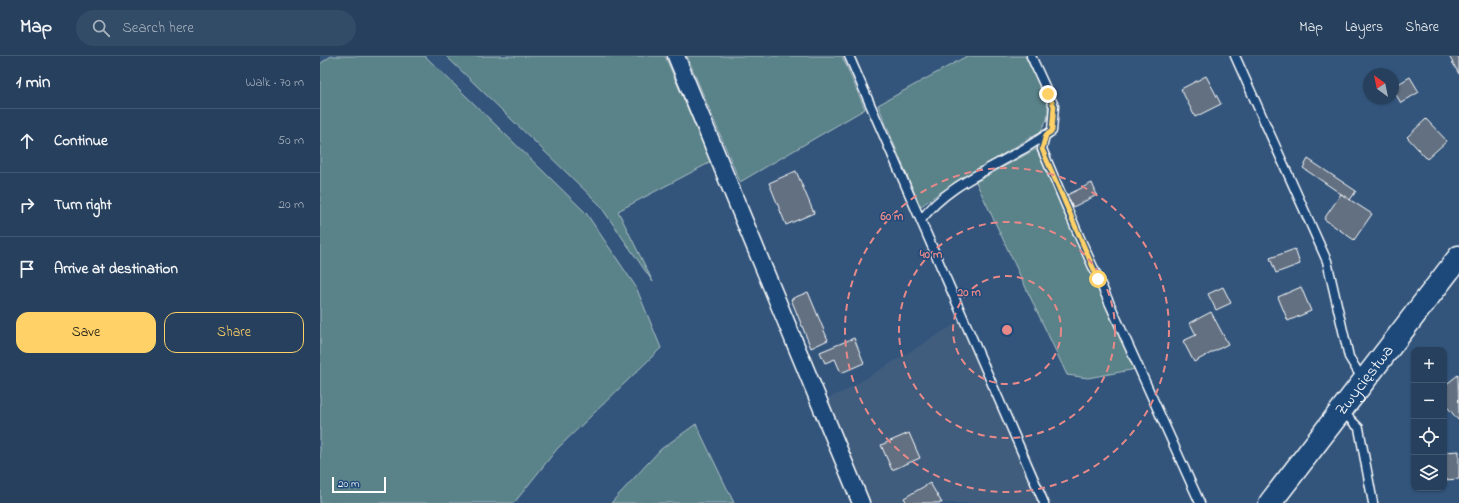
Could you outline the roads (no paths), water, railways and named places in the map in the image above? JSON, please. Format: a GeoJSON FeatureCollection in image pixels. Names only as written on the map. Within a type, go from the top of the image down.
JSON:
{"type":"FeatureCollection","features":[{"type":"Feature","properties":{"kind":"main road","name":"Zwycięstwa"},"geometry":{"type":"LineString","coordinates":[[1270,503],[1459,257]]}},
{"type":"Feature","properties":{"kind":"street"},"geometry":{"type":"LineString","coordinates":[[676,56],[861,503]]}},
{"type":"Feature","properties":{"kind":"lane"},"geometry":{"type":"LineString","coordinates":[[849,56],[1044,503]]}},
{"type":"Feature","properties":{"kind":"lane"},"geometry":{"type":"LineString","coordinates":[[921,220],[931,206],[960,184],[1018,152],[1052,131],[1054,106],[1030,56]]}},
{"type":"Feature","properties":{"kind":"lane"},"geometry":{"type":"LineString","coordinates":[[1235,56],[1327,262],[1349,357],[1364,381]]}},
{"type":"Feature","properties":{"kind":"lane"},"geometry":{"type":"LineString","coordinates":[[1046,135],[1042,149],[1079,236],[1200,503]]}},
{"type":"Feature","properties":{"kind":"lane"},"geometry":{"type":"LineString","coordinates":[[1341,410],[1359,428],[1373,503]]}}]}
